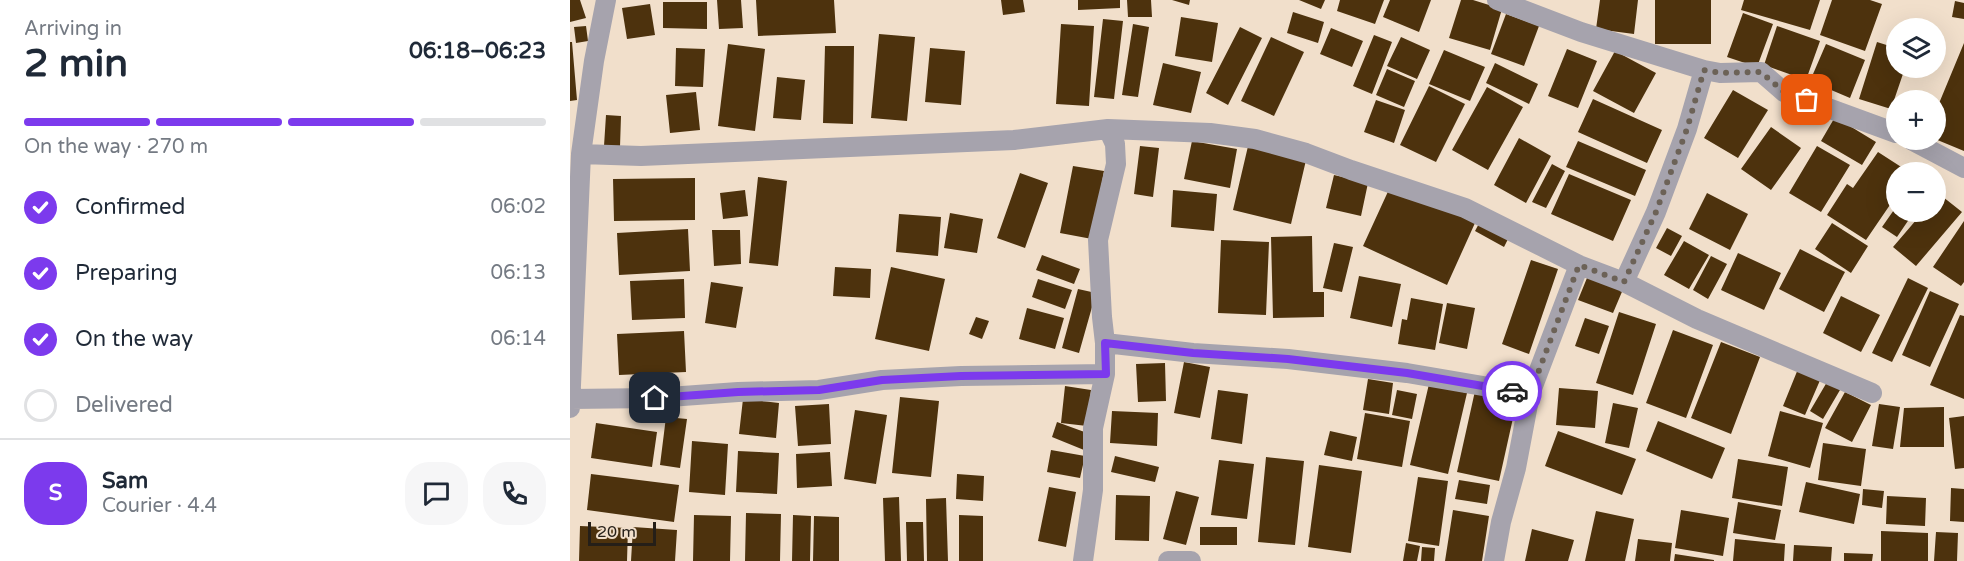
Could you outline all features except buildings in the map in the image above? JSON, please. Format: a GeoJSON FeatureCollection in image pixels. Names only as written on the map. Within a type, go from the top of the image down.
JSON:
{"type":"FeatureCollection","features":[{"type":"Feature","properties":{"kind":"street"},"geometry":{"type":"LineString","coordinates":[[570,408],[581,154],[594,61],[606,0]]}},
{"type":"Feature","properties":{"kind":"street"},"geometry":{"type":"LineString","coordinates":[[1497,0],[1581,32],[1704,70],[1720,73],[1761,72],[1784,92],[1886,129]]}},
{"type":"Feature","properties":{"kind":"street"},"geometry":{"type":"LineString","coordinates":[[1624,282],[1656,212],[1687,129],[1704,70]]}},
{"type":"Feature","properties":{"kind":"street"},"geometry":{"type":"LineString","coordinates":[[581,154],[641,156],[1014,140],[1108,129],[1210,133],[1255,139],[1306,153],[1465,208],[1579,265],[1624,282],[1697,319],[1872,393]]}},
{"type":"Feature","properties":{"kind":"street"},"geometry":{"type":"LineString","coordinates":[[1083,561],[1093,490],[1093,428],[1106,374],[1098,240],[1116,164],[1115,144],[1108,129]]}},
{"type":"Feature","properties":{"kind":"street"},"geometry":{"type":"LineString","coordinates":[[1930,150],[1964,168]]}},
{"type":"Feature","properties":{"kind":"street"},"geometry":{"type":"LineString","coordinates":[[1494,561],[1501,522],[1516,468],[1530,394],[1579,265]]}},
{"type":"Feature","properties":{"kind":"street"},"geometry":{"type":"LineString","coordinates":[[1105,343],[1193,353],[1300,360],[1407,373],[1530,394]]}},
{"type":"Feature","properties":{"kind":"street"},"geometry":{"type":"LineString","coordinates":[[571,399],[655,398],[738,392],[819,390],[894,379],[1106,374]]}},
{"type":"Feature","properties":{"kind":"street"},"geometry":{"type":"LineString","coordinates":[[1168,561],[1191,561]]}},
{"type":"Feature","properties":{"kind":"way so far"},"geometry":{"type":"LineString","coordinates":[[1512,391],[1530,394],[1579,265],[1624,282],[1656,212],[1687,129],[1704,70],[1720,73],[1761,72],[1784,92],[1807,100]]}},
{"type":"Feature","properties":{"kind":"route"},"geometry":{"type":"LineString","coordinates":[[655,398],[738,392],[819,390],[882,380],[961,376],[1106,374],[1105,343],[1193,353],[1288,359],[1407,373],[1512,391]]}}]}
